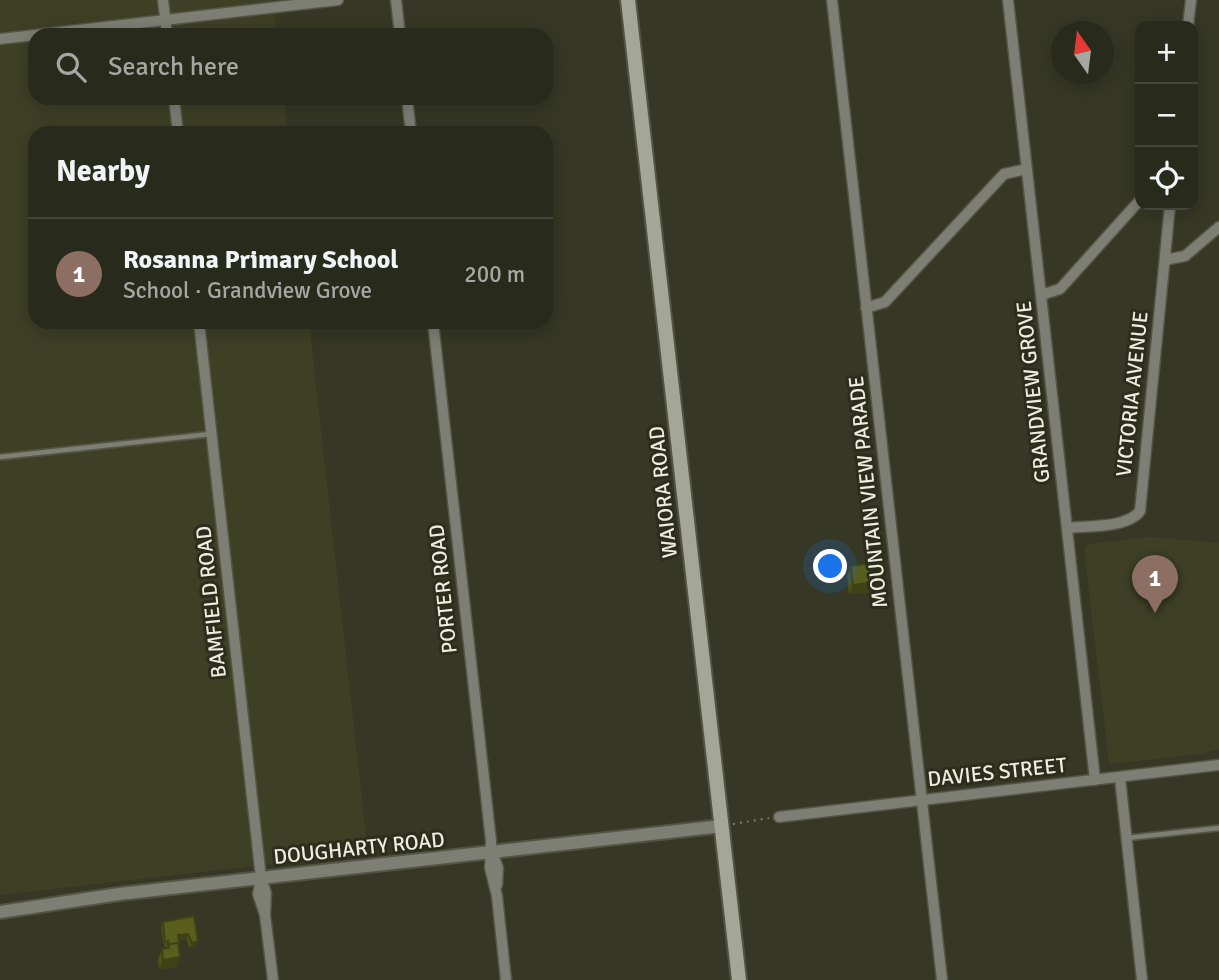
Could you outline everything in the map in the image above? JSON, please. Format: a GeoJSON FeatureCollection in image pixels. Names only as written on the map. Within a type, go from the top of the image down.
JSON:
{"type":"FeatureCollection","features":[{"type":"Feature","properties":{"kind":"main road","name":"WAIORA ROAD"},"geometry":{"type":"LineString","coordinates":[[628,0],[739,980]]}},
{"type":"Feature","properties":{"kind":"street"},"geometry":{"type":"LineString","coordinates":[[163,0],[167,28]]}},
{"type":"Feature","properties":{"kind":"street"},"geometry":{"type":"LineString","coordinates":[[96,28],[338,0]]}},
{"type":"Feature","properties":{"kind":"street"},"geometry":{"type":"LineString","coordinates":[[396,0],[399,28]]}},
{"type":"Feature","properties":{"kind":"street","name":"MOUNTAIN VIEW PARADE"},"geometry":{"type":"LineString","coordinates":[[832,0],[942,980]]}},
{"type":"Feature","properties":{"kind":"street","name":"GRANDVIEW GROVE"},"geometry":{"type":"LineString","coordinates":[[1008,0],[1096,780]]}},
{"type":"Feature","properties":{"kind":"street"},"geometry":{"type":"LineString","coordinates":[[1189,21],[1191,0]]}},
{"type":"Feature","properties":{"kind":"street"},"geometry":{"type":"LineString","coordinates":[[0,39],[28,36]]}},
{"type":"Feature","properties":{"kind":"street"},"geometry":{"type":"LineString","coordinates":[[175,105],[177,126]]}},
{"type":"Feature","properties":{"kind":"street"},"geometry":{"type":"LineString","coordinates":[[408,105],[410,126]]}},
{"type":"Feature","properties":{"kind":"street"},"geometry":{"type":"LineString","coordinates":[[866,307],[885,302],[1004,174],[1027,169]]}},
{"type":"Feature","properties":{"kind":"street"},"geometry":{"type":"LineString","coordinates":[[1041,295],[1060,289],[1135,206]]}},
{"type":"Feature","properties":{"kind":"street","name":"VICTORIA AVENUE"},"geometry":{"type":"LineString","coordinates":[[1067,528],[1125,522],[1140,511],[1170,210]]}},
{"type":"Feature","properties":{"kind":"street"},"geometry":{"type":"LineString","coordinates":[[1165,260],[1185,256],[1219,227]]}},
{"type":"Feature","properties":{"kind":"street","name":"BAMFIELD ROAD"},"geometry":{"type":"LineString","coordinates":[[201,329],[261,878],[266,893],[265,915],[273,980]]}},
{"type":"Feature","properties":{"kind":"street","name":"PORTER ROAD"},"geometry":{"type":"LineString","coordinates":[[434,329],[492,852],[498,867],[496,896],[506,980]]}},
{"type":"Feature","properties":{"kind":"street","name":"DAVIES STREET"},"geometry":{"type":"LineString","coordinates":[[779,817],[1219,765]]}},
{"type":"Feature","properties":{"kind":"street"},"geometry":{"type":"LineString","coordinates":[[1120,778],[1142,980]]}},
{"type":"Feature","properties":{"kind":"street","name":"DOUGHARTY ROAD"},"geometry":{"type":"LineString","coordinates":[[0,912],[119,894],[722,825]]}},
{"type":"Feature","properties":{"kind":"lane"},"geometry":{"type":"LineString","coordinates":[[0,457],[212,434]]}},
{"type":"Feature","properties":{"kind":"lane"},"geometry":{"type":"LineString","coordinates":[[1127,838],[1219,828]]}},
{"type":"Feature","properties":{"kind":"path"},"geometry":{"type":"LineString","coordinates":[[722,825],[779,817]]}},
{"type":"Feature","properties":{"kind":"shaded area"},"geometry":{"type":"Polygon","coordinates":[[[0,0],[273,0],[276,28],[28,28],[28,105],[285,105],[287,126],[28,126],[28,329],[310,329],[368,853],[0,895],[0,0]]]}},
{"type":"Feature","properties":{"kind":"shaded area"},"geometry":{"type":"Polygon","coordinates":[[[1149,537],[1219,543],[1219,749],[1199,754],[1111,764],[1084,549],[1088,544],[1149,537]]]}},
{"type":"Feature","properties":{"kind":"building"},"geometry":{"type":"Polygon","coordinates":[[[871,563],[873,582],[853,585],[851,566],[871,563]]]}},
{"type":"Feature","properties":{"kind":"building"},"geometry":{"type":"Polygon","coordinates":[[[194,916],[198,941],[192,943],[188,934],[178,935],[179,944],[168,946],[168,941],[165,942],[163,922],[194,916]]]}},
{"type":"Feature","properties":{"kind":"building"},"geometry":{"type":"Polygon","coordinates":[[[178,943],[180,957],[163,960],[162,949],[169,948],[169,944],[178,943]]]}},
{"type":"Feature","properties":{"kind":"place","name":"Rosanna Primary School"},"geometry":{"type":"Point","coordinates":[1155,613]}}]}
